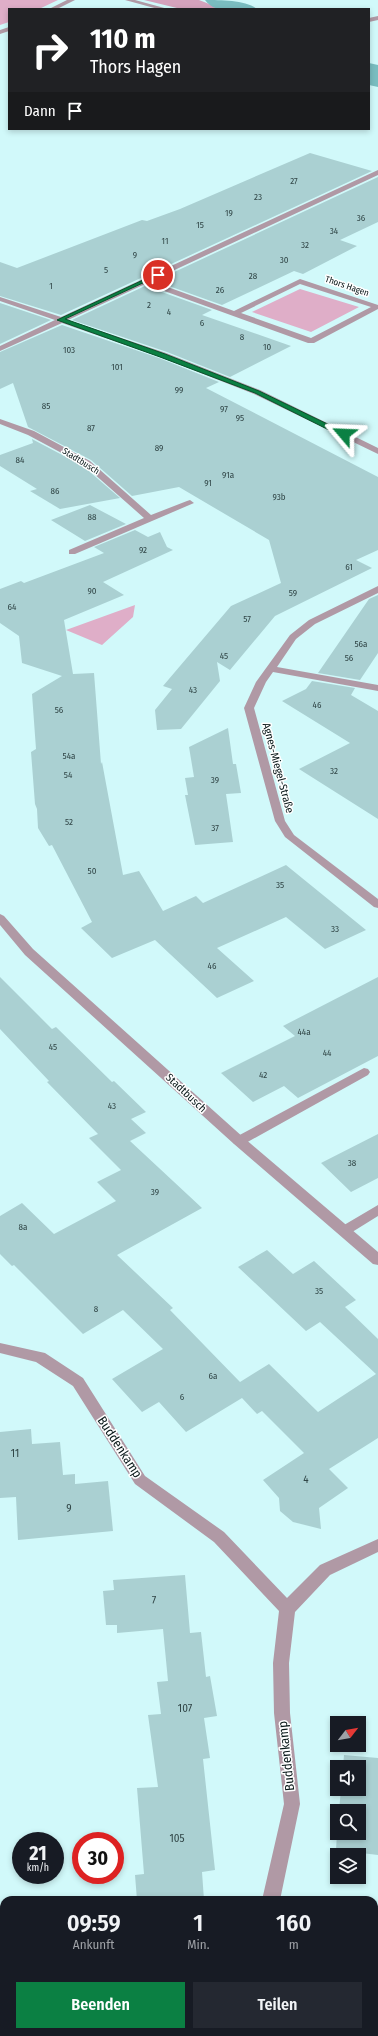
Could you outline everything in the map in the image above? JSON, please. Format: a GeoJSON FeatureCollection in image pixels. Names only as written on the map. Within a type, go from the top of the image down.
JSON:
{"type":"FeatureCollection","features":[{"type":"Feature","properties":{"kind":"street"},"geometry":{"type":"LineString","coordinates":[[54,8],[72,0]]}},
{"type":"Feature","properties":{"kind":"street"},"geometry":{"type":"LineString","coordinates":[[128,0],[161,8]]}},
{"type":"Feature","properties":{"kind":"street"},"geometry":{"type":"LineString","coordinates":[[0,349],[378,172]]}},
{"type":"Feature","properties":{"kind":"street","name":"Thors Hagen"},"geometry":{"type":"LineString","coordinates":[[144,281],[233,314],[311,341],[377,307],[300,281],[233,314]]}},
{"type":"Feature","properties":{"kind":"street"},"geometry":{"type":"LineString","coordinates":[[0,299],[162,355],[257,392],[378,451]]}},
{"type":"Feature","properties":{"kind":"street","name":"Stadtbusch"},"geometry":{"type":"LineString","coordinates":[[0,421],[31,433],[87,463],[150,519]]}},
{"type":"Feature","properties":{"kind":"street"},"geometry":{"type":"LineString","coordinates":[[72,552],[190,503]]}},
{"type":"Feature","properties":{"kind":"street","name":"Agnes-Miegel-Straße"},"geometry":{"type":"LineString","coordinates":[[378,590],[312,622],[293,637],[261,682],[249,708],[280,821],[290,838],[378,905]]}},
{"type":"Feature","properties":{"kind":"street"},"geometry":{"type":"LineString","coordinates":[[271,669],[378,688]]}},
{"type":"Feature","properties":{"kind":"street","name":"Stadtbusch"},"geometry":{"type":"LineString","coordinates":[[0,918],[30,952],[239,1141],[378,1260]]}},
{"type":"Feature","properties":{"kind":"street"},"geometry":{"type":"LineString","coordinates":[[239,1141],[364,1072]]}},
{"type":"Feature","properties":{"kind":"street"},"geometry":{"type":"LineString","coordinates":[[344,1231],[378,1210]]}},
{"type":"Feature","properties":{"kind":"street","name":"Buddenkamp"},"geometry":{"type":"LineString","coordinates":[[0,1348],[40,1357],[78,1382],[140,1480],[219,1537],[287,1609],[281,1670],[282,1713],[292,1804],[272,1896]]}},
{"type":"Feature","properties":{"kind":"street"},"geometry":{"type":"LineString","coordinates":[[287,1609],[325,1570],[378,1545]]}},
{"type":"Feature","properties":{"kind":"shaded area"},"geometry":{"type":"Polygon","coordinates":[[[0,0],[58,0],[41,8],[8,8],[8,22],[0,25],[0,0]]]}},
{"type":"Feature","properties":{"kind":"shaded area"},"geometry":{"type":"Polygon","coordinates":[[[144,0],[199,0],[219,8],[177,8],[144,0]]]}},
{"type":"Feature","properties":{"kind":"shaded area"},"geometry":{"type":"Polygon","coordinates":[[[300,289],[359,307],[311,332],[252,312],[300,289]]]}},
{"type":"Feature","properties":{"kind":"shaded area"},"geometry":{"type":"Polygon","coordinates":[[[135,605],[133,617],[102,645],[66,630],[135,605]]]}},
{"type":"Feature","properties":{"kind":"building"},"geometry":{"type":"Polygon","coordinates":[[[310,153],[372,171],[61,315],[0,296],[0,262],[17,268],[142,220],[147,221],[180,209],[310,153]]]}},
{"type":"Feature","properties":{"kind":"building"},"geometry":{"type":"Polygon","coordinates":[[[378,177],[378,222],[340,240],[357,246],[303,274],[294,271],[222,305],[155,281],[378,177]]]}},
{"type":"Feature","properties":{"kind":"building"},"geometry":{"type":"Polygon","coordinates":[[[145,286],[212,310],[202,315],[291,346],[230,377],[167,352],[72,320],[145,286]]]}},
{"type":"Feature","properties":{"kind":"building"},"geometry":{"type":"Polygon","coordinates":[[[0,303],[51,320],[0,344],[0,303]]]}},
{"type":"Feature","properties":{"kind":"building"},"geometry":{"type":"Polygon","coordinates":[[[62,325],[159,358],[219,382],[206,388],[378,477],[378,550],[356,560],[372,568],[275,616],[230,670],[217,662],[220,681],[181,729],[157,730],[155,710],[172,689],[163,686],[231,606],[281,583],[269,540],[179,487],[132,496],[91,460],[28,427],[13,383],[0,389],[0,352],[62,325]]]}},
{"type":"Feature","properties":{"kind":"building"},"geometry":{"type":"Polygon","coordinates":[[[32,439],[83,466],[120,498],[60,509],[30,491],[37,489],[0,466],[0,455],[33,443],[32,439]]]}},
{"type":"Feature","properties":{"kind":"building"},"geometry":{"type":"Polygon","coordinates":[[[90,505],[126,524],[85,541],[51,520],[90,505]]]}},
{"type":"Feature","properties":{"kind":"building"},"geometry":{"type":"Polygon","coordinates":[[[135,530],[148,537],[160,532],[167,547],[173,550],[103,582],[124,595],[64,620],[73,674],[94,673],[101,764],[102,762],[123,875],[139,871],[163,911],[196,896],[203,903],[286,865],[366,930],[325,949],[286,917],[217,948],[254,981],[217,998],[155,940],[112,958],[81,928],[92,922],[52,845],[49,846],[38,828],[31,752],[36,749],[32,694],[62,676],[22,663],[19,636],[0,623],[0,589],[21,581],[24,583],[104,553],[94,547],[135,530]]]}},
{"type":"Feature","properties":{"kind":"building"},"geometry":{"type":"Polygon","coordinates":[[[378,595],[378,653],[360,680],[318,673],[369,599],[378,595]]]}},
{"type":"Feature","properties":{"kind":"building"},"geometry":{"type":"Polygon","coordinates":[[[312,681],[355,688],[351,695],[378,711],[378,819],[299,769],[350,743],[282,701],[306,689],[312,681]]]}},
{"type":"Feature","properties":{"kind":"building"},"geometry":{"type":"Polygon","coordinates":[[[228,728],[233,764],[236,764],[241,793],[226,794],[233,842],[195,845],[185,795],[188,795],[185,778],[194,777],[189,747],[228,728]]]}},
{"type":"Feature","properties":{"kind":"building"},"geometry":{"type":"Polygon","coordinates":[[[0,977],[52,1029],[56,1027],[112,1082],[114,1081],[146,1112],[131,1119],[146,1133],[130,1141],[202,1208],[117,1255],[173,1308],[170,1310],[240,1382],[269,1364],[318,1412],[376,1374],[320,1322],[306,1331],[238,1267],[267,1250],[293,1274],[314,1261],[356,1300],[345,1307],[378,1339],[378,1438],[329,1469],[348,1488],[319,1508],[321,1529],[293,1522],[280,1511],[279,1498],[263,1480],[304,1453],[262,1411],[257,1414],[242,1398],[186,1432],[159,1402],[142,1412],[112,1379],[163,1349],[123,1310],[83,1334],[14,1265],[12,1266],[0,1254],[0,1216],[22,1203],[54,1234],[116,1201],[97,1182],[121,1170],[89,1138],[98,1134],[47,1082],[49,1081],[0,1029],[0,977]]]}},
{"type":"Feature","properties":{"kind":"building"},"geometry":{"type":"Polygon","coordinates":[[[378,977],[378,1056],[298,1098],[284,1086],[253,1102],[221,1073],[295,1036],[283,1026],[378,977]]]}},
{"type":"Feature","properties":{"kind":"building"},"geometry":{"type":"Polygon","coordinates":[[[378,1134],[378,1178],[351,1192],[321,1163],[378,1134]]]}},
{"type":"Feature","properties":{"kind":"building"},"geometry":{"type":"Polygon","coordinates":[[[31,1429],[32,1444],[60,1442],[63,1475],[75,1474],[75,1484],[108,1481],[113,1531],[18,1540],[16,1497],[0,1498],[0,1432],[31,1429]]]}},
{"type":"Feature","properties":{"kind":"building"},"geometry":{"type":"Polygon","coordinates":[[[185,1575],[190,1633],[201,1632],[206,1677],[210,1676],[217,1716],[204,1718],[210,1758],[203,1759],[215,1870],[202,1872],[204,1896],[137,1896],[135,1875],[144,1874],[137,1788],[158,1787],[148,1715],[161,1714],[157,1682],[168,1681],[163,1629],[117,1633],[117,1625],[106,1625],[103,1591],[114,1590],[113,1580],[185,1575]]]}},
{"type":"Feature","properties":{"kind":"building"},"geometry":{"type":"Polygon","coordinates":[[[344,1755],[378,1758],[378,1855],[366,1854],[366,1848],[336,1848],[337,1840],[366,1840],[366,1804],[340,1804],[340,1796],[366,1796],[366,1760],[344,1760],[344,1755]]]}},
{"type":"Feature","properties":{"kind":"waterway"},"geometry":{"type":"LineString","coordinates":[[219,0],[239,8]]}},
{"type":"Feature","properties":{"kind":"waterway"},"geometry":{"type":"LineString","coordinates":[[370,73],[378,78]]}},
{"type":"Feature","properties":{"kind":"route"},"geometry":{"type":"LineString","coordinates":[[158,275],[60,320],[162,355],[257,392],[344,434]]}}]}
